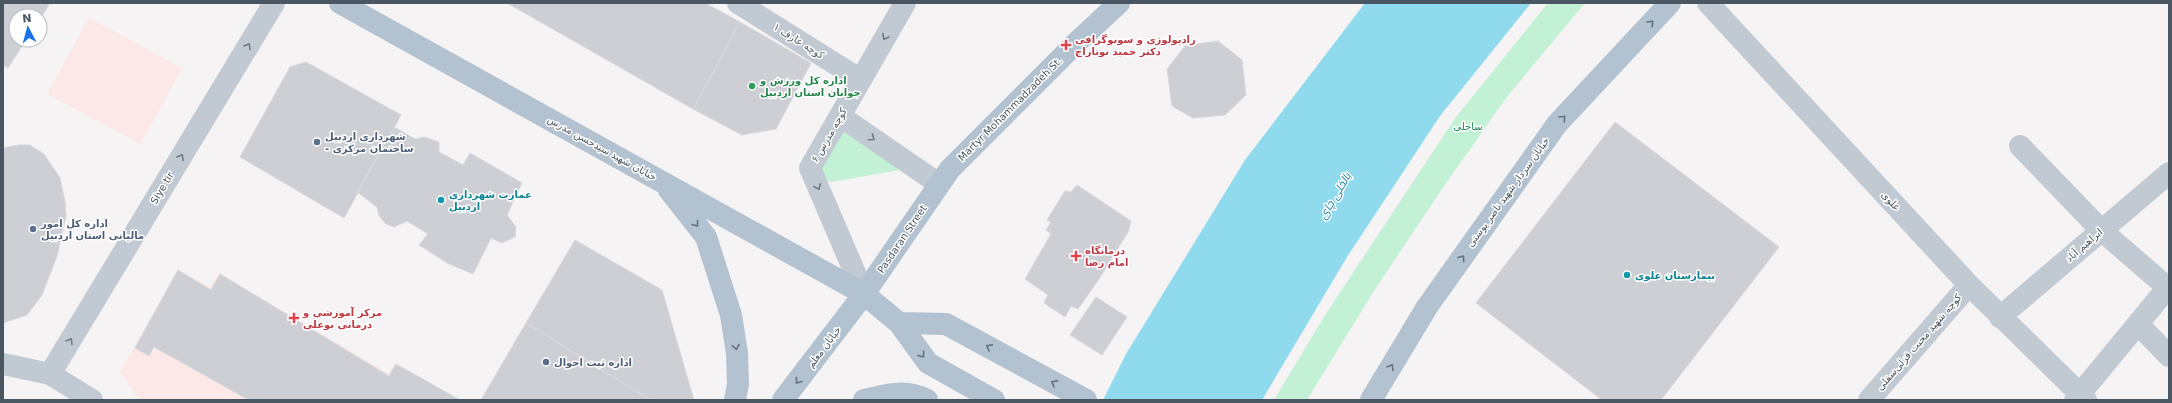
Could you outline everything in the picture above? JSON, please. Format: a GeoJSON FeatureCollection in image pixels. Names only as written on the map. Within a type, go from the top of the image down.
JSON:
{"type":"FeatureCollection","features":[{"type":"Feature","properties":{"kind":"main road","name":"خیابان شهید سیدحسن مدرس"},"geometry":{"type":"LineString","coordinates":[[340,3],[864,294],[898,323],[928,363],[994,400]]}},
{"type":"Feature","properties":{"kind":"main road","name":"Martyr Mohammadzadeh St."},"geometry":{"type":"LineString","coordinates":[[939,184],[950,169],[1064,54],[1119,3]]}},
{"type":"Feature","properties":{"kind":"main road","name":"خیابان سردار شهید ناصر پوستی"},"geometry":{"type":"LineString","coordinates":[[1371,400],[1426,307],[1557,124],[1670,3]]}},
{"type":"Feature","properties":{"kind":"main road"},"geometry":{"type":"LineString","coordinates":[[663,183],[706,237],[731,315],[737,353],[738,384],[735,400]]}},
{"type":"Feature","properties":{"kind":"main road","name":"Pasdaran Street"},"geometry":{"type":"LineString","coordinates":[[864,294],[939,184]]}},
{"type":"Feature","properties":{"kind":"main road","name":"خیابان معلم"},"geometry":{"type":"LineString","coordinates":[[783,400],[864,294]]}},
{"type":"Feature","properties":{"kind":"main road"},"geometry":{"type":"LineString","coordinates":[[898,323],[946,324],[1086,400]]}},
{"type":"Feature","properties":{"kind":"main road"},"geometry":{"type":"LineString","coordinates":[[864,400],[893,393],[915,394],[927,400]]}},
{"type":"Feature","properties":{"kind":"street","name":"Siye tir"},"geometry":{"type":"LineString","coordinates":[[50,374],[274,3]]}},
{"type":"Feature","properties":{"kind":"street","name":"کوچه عارف ۱"},"geometry":{"type":"LineString","coordinates":[[738,3],[860,80]]}},
{"type":"Feature","properties":{"kind":"street","name":"کوچه مدرس ۶"},"geometry":{"type":"LineString","coordinates":[[864,294],[810,168],[905,3]]}},
{"type":"Feature","properties":{"kind":"street","name":"علوی"},"geometry":{"type":"LineString","coordinates":[[1708,3],[1969,285],[2080,398]]}},
{"type":"Feature","properties":{"kind":"street"},"geometry":{"type":"LineString","coordinates":[[840,116],[939,184]]}},
{"type":"Feature","properties":{"kind":"street"},"geometry":{"type":"LineString","coordinates":[[2020,146],[2101,230],[2168,287],[2080,398]]}},
{"type":"Feature","properties":{"kind":"street","name":"ابراهیم آباد"},"geometry":{"type":"LineString","coordinates":[[2000,317],[2169,173]]}},
{"type":"Feature","properties":{"kind":"street","name":"کوچه شهید محبت قزلی‌سفلی"},"geometry":{"type":"LineString","coordinates":[[1869,400],[1969,285]]}},
{"type":"Feature","properties":{"kind":"street"},"geometry":{"type":"LineString","coordinates":[[2138,324],[2169,356]]}},
{"type":"Feature","properties":{"kind":"street"},"geometry":{"type":"LineString","coordinates":[[3,364],[50,374],[92,400]]}},
{"type":"Feature","properties":{"kind":"shaded area"},"geometry":{"type":"Polygon","coordinates":[[[89,18],[182,68],[141,144],[47,94],[89,18]]]}},
{"type":"Feature","properties":{"kind":"shaded area","name":"مرکز آموزشی و درمانی بوعلی"},"geometry":{"type":"Polygon","coordinates":[[[178,269],[210,287],[219,273],[389,374],[395,363],[462,400],[396,365],[389,376],[220,275],[211,290],[179,270],[135,348],[149,356],[154,347],[249,400],[140,400],[120,372],[178,269]]]}},
{"type":"Feature","properties":{"kind":"green space","name":"ساحلی"},"geometry":{"type":"Polygon","coordinates":[[[1548,3],[1585,3],[1506,98],[1442,189],[1372,294],[1307,400],[1274,400],[1327,312],[1456,117],[1548,3]]]}},
{"type":"Feature","properties":{"kind":"green space"},"geometry":{"type":"Polygon","coordinates":[[[843,127],[900,170],[831,182],[816,174],[843,127]]]}},
{"type":"Feature","properties":{"kind":"water","name":"بالخلی چای"},"geometry":{"type":"Polygon","coordinates":[[[1365,3],[1531,3],[1440,116],[1347,257],[1262,400],[1103,400],[1126,354],[1245,160],[1365,3]]]}},
{"type":"Feature","properties":{"kind":"building"},"geometry":{"type":"Polygon","coordinates":[[[3,3],[50,3],[47,8],[8,8],[8,48],[21,48],[8,68],[3,65],[3,3]]]}},
{"type":"Feature","properties":{"kind":"building"},"geometry":{"type":"Polygon","coordinates":[[[507,3],[705,3],[740,22],[693,109],[507,3]]]}},
{"type":"Feature","properties":{"kind":"building","name":"اداره کل ورزش و جوانان استان اردبیل"},"geometry":{"type":"Polygon","coordinates":[[[740,22],[811,63],[776,129],[742,135],[693,109],[740,22]]]}},
{"type":"Feature","properties":{"kind":"building"},"geometry":{"type":"Polygon","coordinates":[[[1218,41],[1242,60],[1246,95],[1225,115],[1193,118],[1172,106],[1167,69],[1185,46],[1218,41]]]}},
{"type":"Feature","properties":{"kind":"building","name":"شهرداری اردبیل - ساختمان مرکزی"},"geometry":{"type":"Polygon","coordinates":[[[306,62],[401,115],[344,218],[240,157],[290,67],[306,62]]]}},
{"type":"Feature","properties":{"kind":"building","name":"بیمارستان علوی"},"geometry":{"type":"Polygon","coordinates":[[[1615,122],[1779,247],[1661,400],[1602,400],[1476,303],[1615,122]]]}},
{"type":"Feature","properties":{"kind":"building","name":"عمارت شهرداری اردبیل"},"geometry":{"type":"Polygon","coordinates":[[[394,127],[415,139],[424,137],[439,142],[439,152],[463,165],[470,153],[522,183],[507,215],[516,227],[515,237],[502,243],[491,238],[473,274],[447,263],[419,245],[428,234],[407,221],[394,227],[386,224],[379,216],[377,207],[357,192],[394,127]]]}},
{"type":"Feature","properties":{"kind":"building","name":"اداره کل امور مالیاتی استان اردبیل"},"geometry":{"type":"Polygon","coordinates":[[[18,145],[30,145],[44,154],[60,178],[66,216],[57,256],[42,295],[27,315],[3,323],[3,148],[18,145]]]}},
{"type":"Feature","properties":{"kind":"building","name":"درمانگاه امام رضا"},"geometry":{"type":"Polygon","coordinates":[[[1077,185],[1131,221],[1128,232],[1099,279],[1078,309],[1071,306],[1065,317],[1044,303],[1048,295],[1025,279],[1051,234],[1046,230],[1051,222],[1047,220],[1065,191],[1071,192],[1077,185]]]}},
{"type":"Feature","properties":{"kind":"building"},"geometry":{"type":"Polygon","coordinates":[[[575,240],[662,290],[694,400],[651,400],[526,323],[575,240]]]}},
{"type":"Feature","properties":{"kind":"building"},"geometry":{"type":"Polygon","coordinates":[[[178,270],[211,290],[220,274],[389,376],[396,364],[460,400],[249,400],[154,347],[149,356],[135,348],[178,270]]]}},
{"type":"Feature","properties":{"kind":"building"},"geometry":{"type":"Polygon","coordinates":[[[1096,297],[1127,317],[1102,355],[1070,335],[1096,297]]]}},
{"type":"Feature","properties":{"kind":"building","name":"اداره ثبت احوال"},"geometry":{"type":"Polygon","coordinates":[[[526,323],[651,400],[481,400],[526,323]]]}},
{"type":"Feature","properties":{"kind":"place","name":"رادیولوژی و سونوگرافی دکتر حمید نوتاراج"},"geometry":{"type":"Point","coordinates":[1066,45]}},
{"type":"Feature","properties":{"kind":"place","name":"اداره کل ورزش و جوانان استان اردبیل"},"geometry":{"type":"Point","coordinates":[752,86]}},
{"type":"Feature","properties":{"kind":"place","name":"شهرداری اردبیل - ساختمان مرکزی"},"geometry":{"type":"Point","coordinates":[317,142]}},
{"type":"Feature","properties":{"kind":"place","name":"عمارت شهرداری اردبیل"},"geometry":{"type":"Point","coordinates":[441,200]}},
{"type":"Feature","properties":{"kind":"place","name":"اداره کل امور مالیاتی استان اردبیل"},"geometry":{"type":"Point","coordinates":[33,229]}},
{"type":"Feature","properties":{"kind":"place","name":"درمانگاه امام رضا"},"geometry":{"type":"Point","coordinates":[1076,256]}},
{"type":"Feature","properties":{"kind":"place","name":"بیمارستان علوی"},"geometry":{"type":"Point","coordinates":[1627,275]}},
{"type":"Feature","properties":{"kind":"place","name":"مرکز آموزشی و درمانی بوعلی"},"geometry":{"type":"Point","coordinates":[294,318]}},
{"type":"Feature","properties":{"kind":"place","name":"اداره ثبت احوال"},"geometry":{"type":"Point","coordinates":[546,362]}}]}
